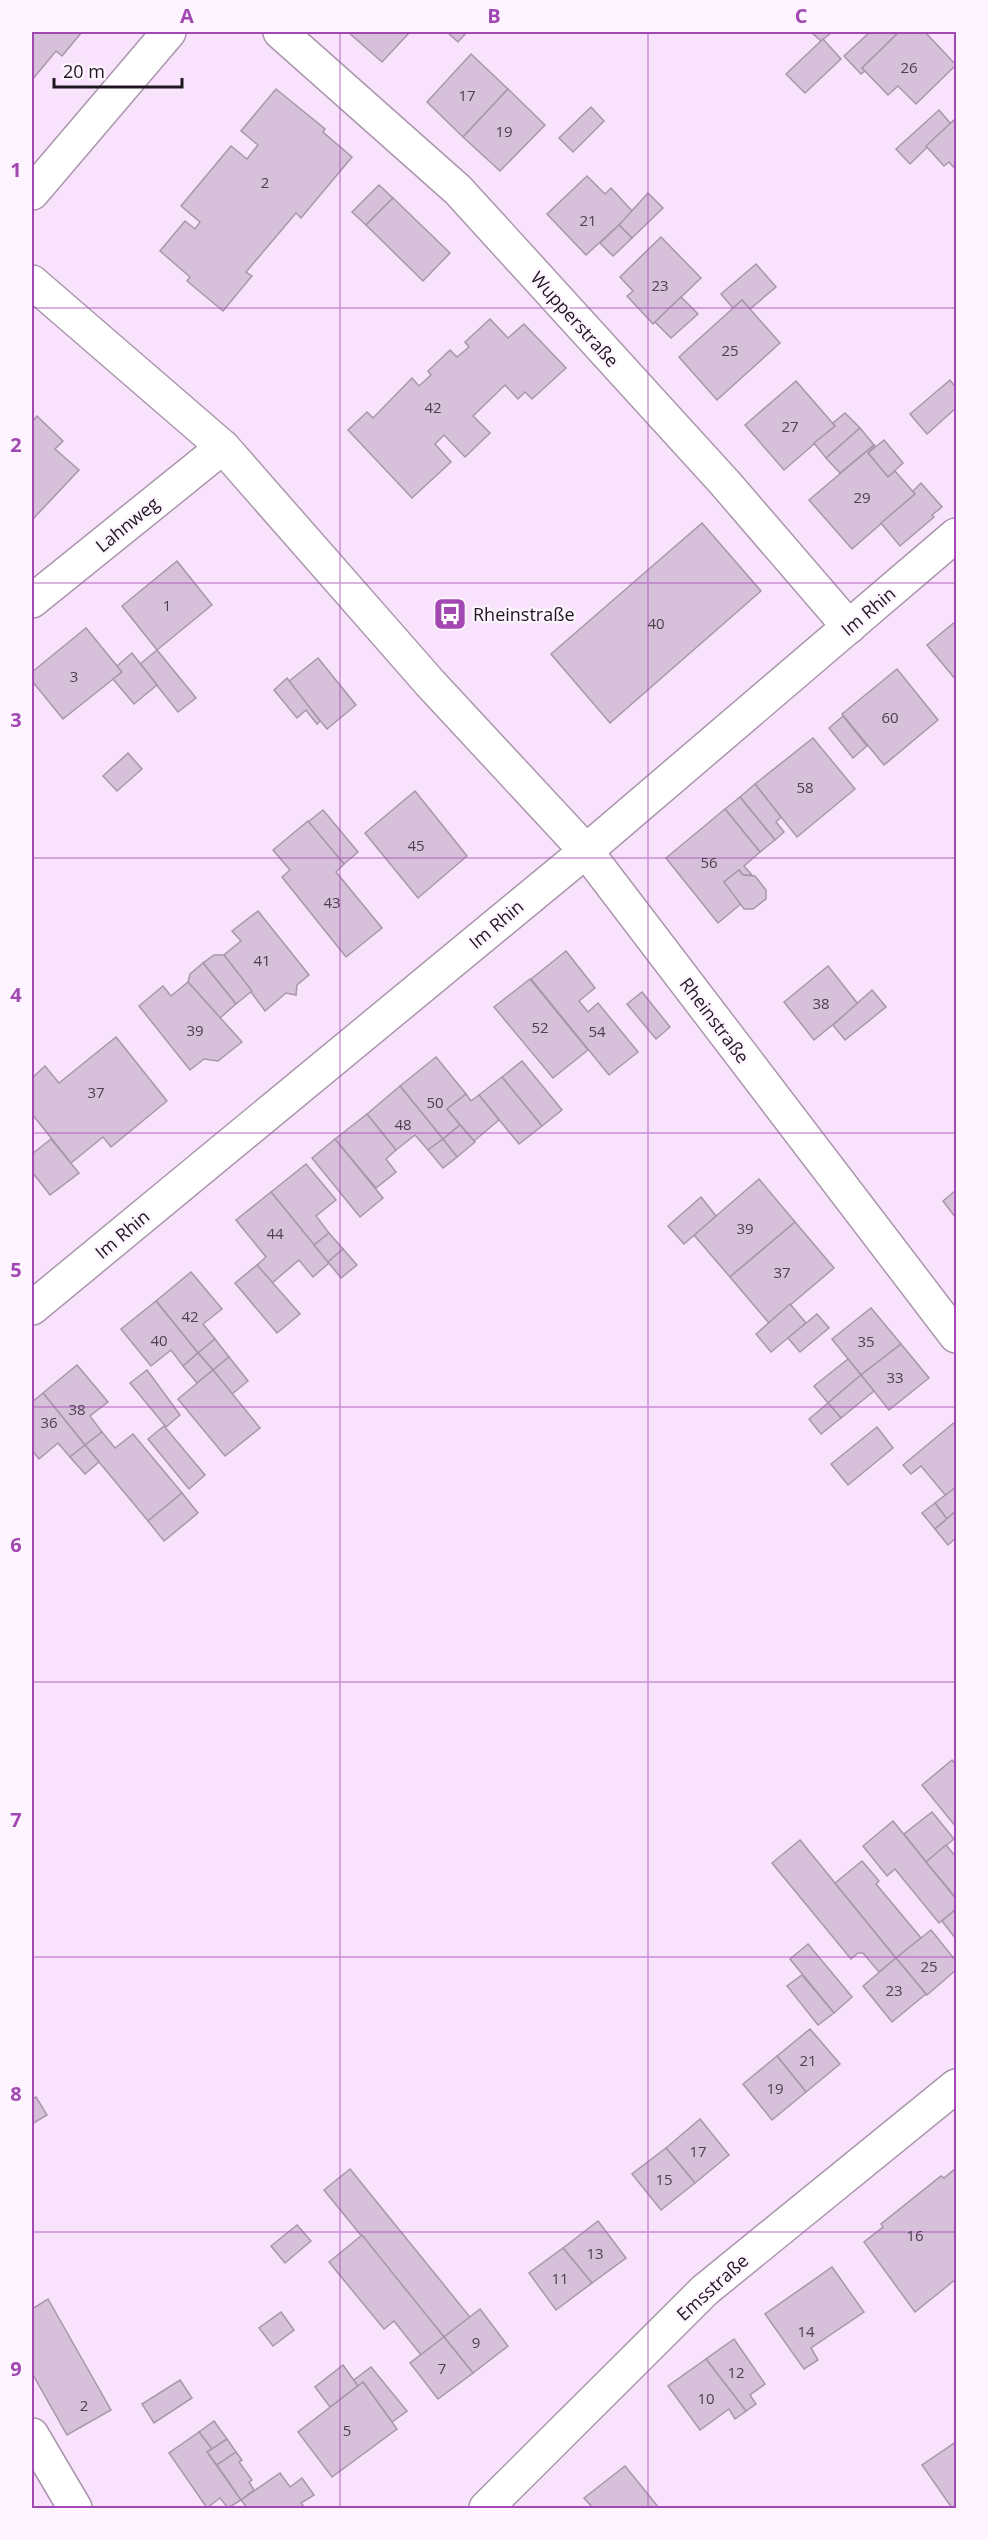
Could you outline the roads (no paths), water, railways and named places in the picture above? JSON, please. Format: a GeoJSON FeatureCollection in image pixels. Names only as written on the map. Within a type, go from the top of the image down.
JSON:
{"type":"FeatureCollection","features":[{"type":"Feature","properties":{"kind":"street"},"geometry":{"type":"LineString","coordinates":[[32,193],[169,32]]}},
{"type":"Feature","properties":{"kind":"street","name":"Wupperstraße"},"geometry":{"type":"LineString","coordinates":[[280,32],[458,190],[725,483],[849,627]]}},
{"type":"Feature","properties":{"kind":"street","name":"Rheinstraße"},"geometry":{"type":"LineString","coordinates":[[32,282],[223,447],[423,676],[586,851],[957,1336]]}},
{"type":"Feature","properties":{"kind":"street","name":"Lahnweg"},"geometry":{"type":"LineString","coordinates":[[32,602],[223,447]]}},
{"type":"Feature","properties":{"kind":"street","name":"Im Rhin"},"geometry":{"type":"LineString","coordinates":[[32,1308],[586,851],[957,535]]}},
{"type":"Feature","properties":{"kind":"street","name":"Emsstraße"},"geometry":{"type":"LineString","coordinates":[[486,2508],[705,2290],[957,2086]]}},
{"type":"Feature","properties":{"kind":"street"},"geometry":{"type":"LineString","coordinates":[[32,2435],[75,2508]]}},
{"type":"Feature","properties":{"kind":"place","name":"Rheinstraße"},"geometry":{"type":"Point","coordinates":[450,614]}}]}
